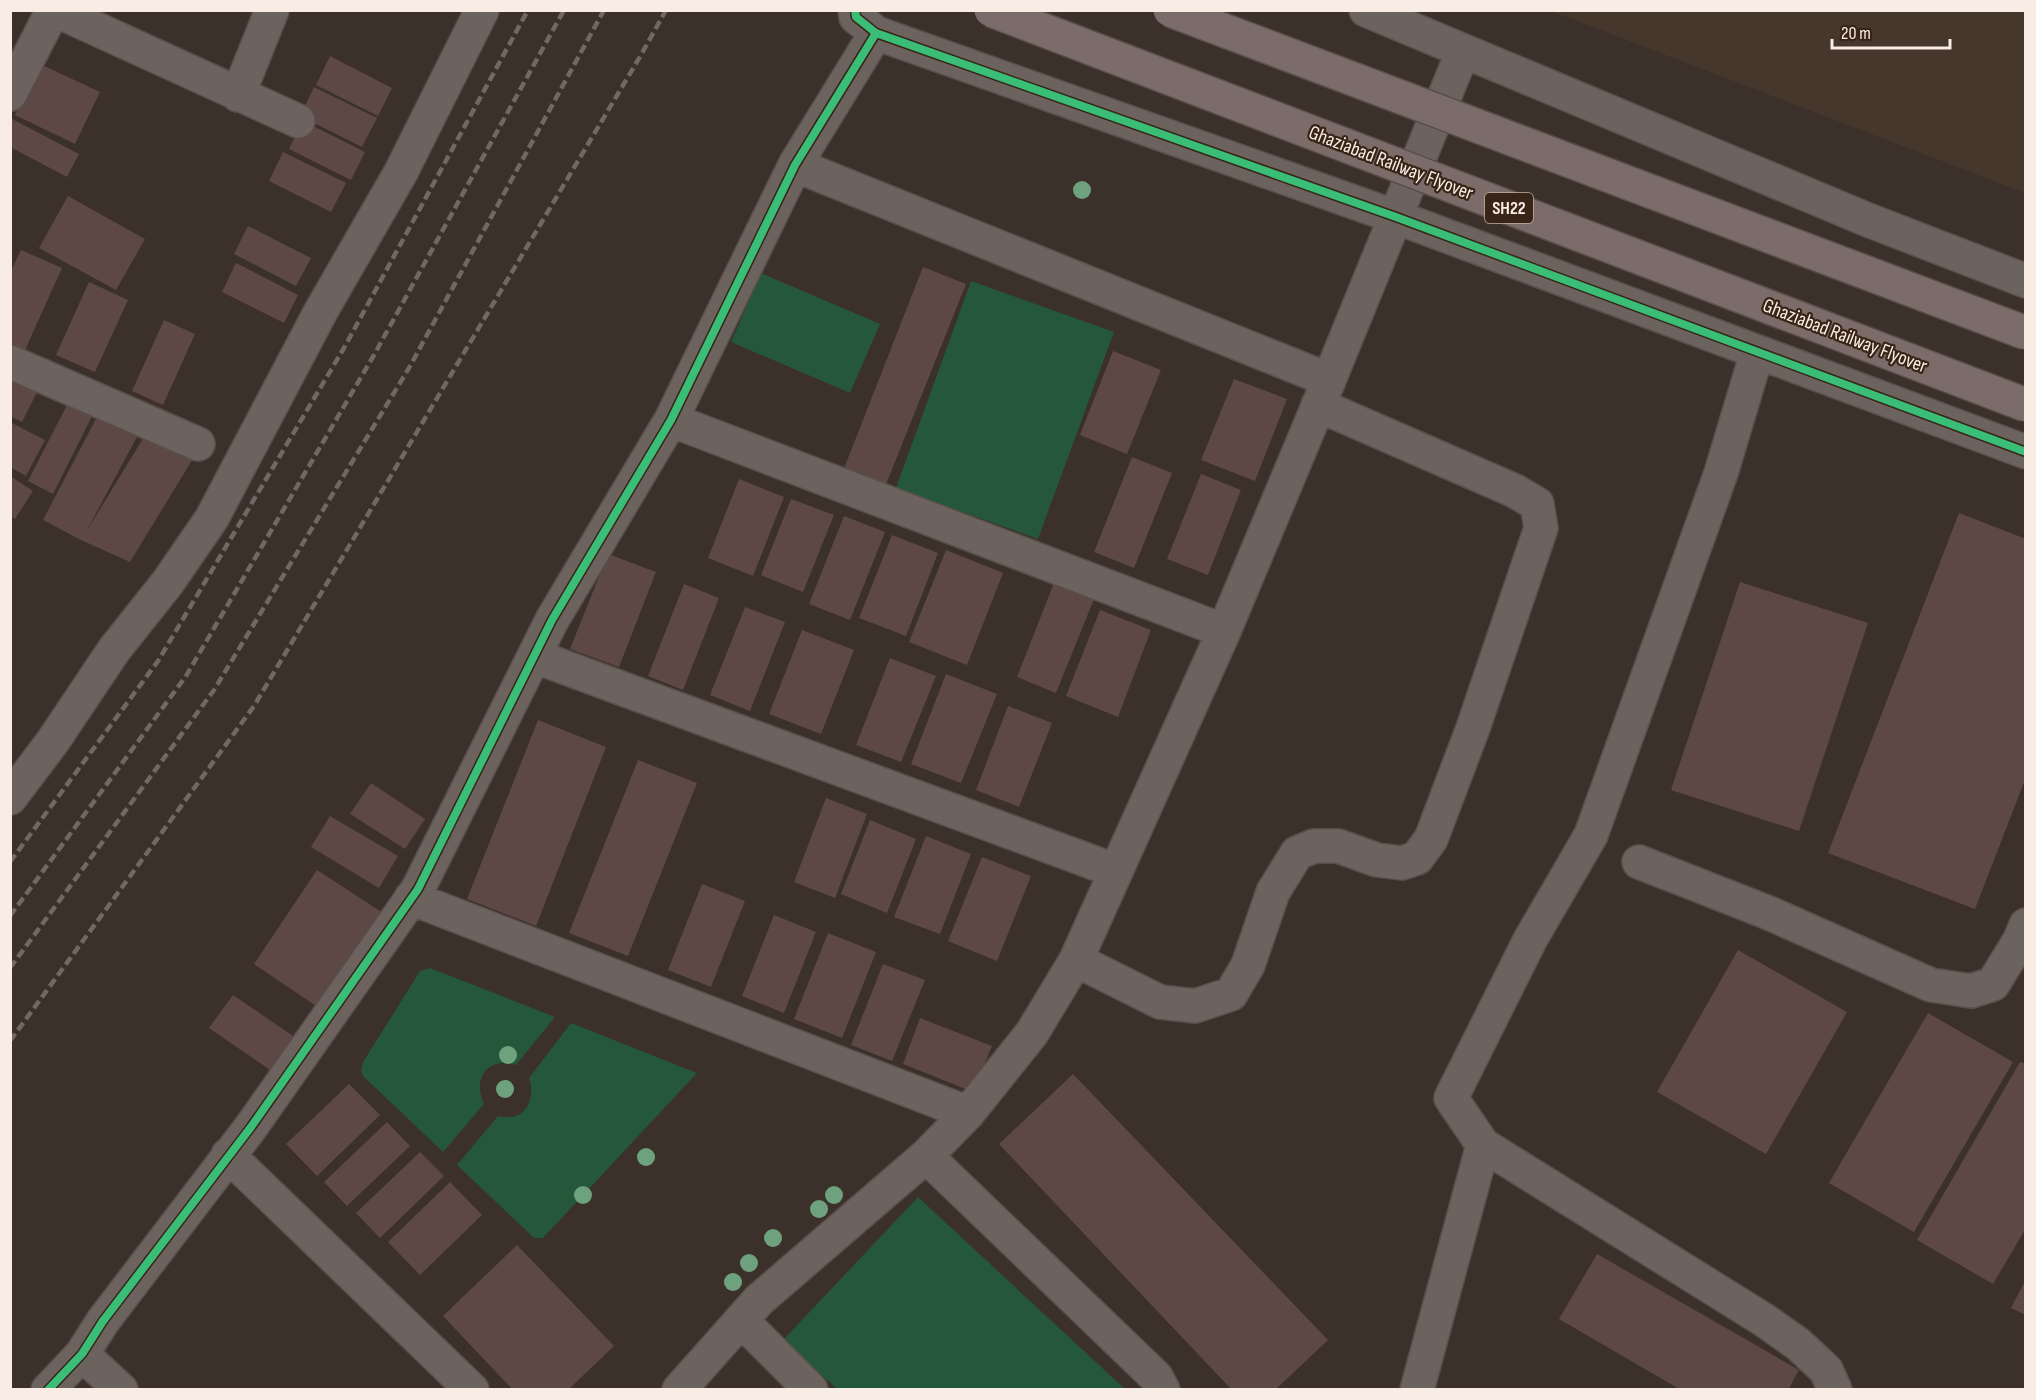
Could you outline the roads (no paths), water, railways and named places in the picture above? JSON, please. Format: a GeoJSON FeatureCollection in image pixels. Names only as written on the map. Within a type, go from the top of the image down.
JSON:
{"type":"FeatureCollection","features":[{"type":"Feature","properties":{"kind":"highway","name":"Ghaziabad Railway Flyover"},"geometry":{"type":"LineString","coordinates":[[992,10],[2025,405]]}},
{"type":"Feature","properties":{"kind":"highway"},"geometry":{"type":"LineString","coordinates":[[1170,10],[2025,333]]}},
{"type":"Feature","properties":{"kind":"street"},"geometry":{"type":"LineString","coordinates":[[10,94],[54,10],[298,121]]}},
{"type":"Feature","properties":{"kind":"street"},"geometry":{"type":"LineString","coordinates":[[238,95],[272,10]]}},
{"type":"Feature","properties":{"kind":"street"},"geometry":{"type":"LineString","coordinates":[[10,798],[53,741],[114,650],[168,582],[212,518],[321,311],[401,172],[482,10]]}},
{"type":"Feature","properties":{"kind":"street"},"geometry":{"type":"LineString","coordinates":[[1366,10],[1868,220],[2025,281]]}},
{"type":"Feature","properties":{"kind":"street"},"geometry":{"type":"LineString","coordinates":[[48,1389],[82,1354],[103,1321],[251,1127],[423,879],[552,620],[671,420],[866,22],[1396,217],[2025,453]]}},
{"type":"Feature","properties":{"kind":"street"},"geometry":{"type":"LineString","coordinates":[[679,1389],[777,1284],[926,1156],[968,1113],[1032,1033],[1076,960],[1224,631],[1396,217],[1462,51]]}},
{"type":"Feature","properties":{"kind":"street"},"geometry":{"type":"LineString","coordinates":[[795,165],[1323,392],[1537,504],[1541,528],[1473,728],[1431,838],[1417,858],[1402,863],[1377,860],[1338,846],[1314,846],[1297,853],[1273,892],[1248,965],[1231,994],[1196,1006],[1160,1002],[1076,960]]}},
{"type":"Feature","properties":{"kind":"street"},"geometry":{"type":"LineString","coordinates":[[1757,352],[1721,473],[1591,835],[1530,940],[1451,1098],[1483,1145],[1764,1320],[1798,1344],[1826,1370],[1835,1389]]}},
{"type":"Feature","properties":{"kind":"street"},"geometry":{"type":"LineString","coordinates":[[10,362],[198,444]]}},
{"type":"Feature","properties":{"kind":"street"},"geometry":{"type":"LineString","coordinates":[[671,420],[1224,631]]}},
{"type":"Feature","properties":{"kind":"street"},"geometry":{"type":"LineString","coordinates":[[534,656],[1116,871]]}},
{"type":"Feature","properties":{"kind":"street"},"geometry":{"type":"LineString","coordinates":[[1639,862],[1769,913],[1931,985],[1971,991],[1993,984],[2019,940],[2025,925]]}},
{"type":"Feature","properties":{"kind":"street"},"geometry":{"type":"LineString","coordinates":[[411,898],[968,1113]]}},
{"type":"Feature","properties":{"kind":"street"},"geometry":{"type":"LineString","coordinates":[[1417,1389],[1483,1145]]}},
{"type":"Feature","properties":{"kind":"street"},"geometry":{"type":"LineString","coordinates":[[228,1155],[472,1389]]}},
{"type":"Feature","properties":{"kind":"street"},"geometry":{"type":"LineString","coordinates":[[926,1156],[1156,1377],[1163,1389]]}},
{"type":"Feature","properties":{"kind":"street"},"geometry":{"type":"LineString","coordinates":[[741,1320],[811,1389]]}},
{"type":"Feature","properties":{"kind":"street"},"geometry":{"type":"LineString","coordinates":[[82,1354],[121,1389]]}},
{"type":"Feature","properties":{"kind":"railway"},"geometry":{"type":"LineString","coordinates":[[10,862],[158,661],[344,348],[528,10]]}},
{"type":"Feature","properties":{"kind":"railway"},"geometry":{"type":"LineString","coordinates":[[10,916],[186,676],[374,355],[564,10]]}},
{"type":"Feature","properties":{"kind":"railway"},"geometry":{"type":"LineString","coordinates":[[10,968],[214,690],[409,368],[604,10]]}},
{"type":"Feature","properties":{"kind":"railway"},"geometry":{"type":"LineString","coordinates":[[10,1041],[254,706],[666,10]]}}]}
